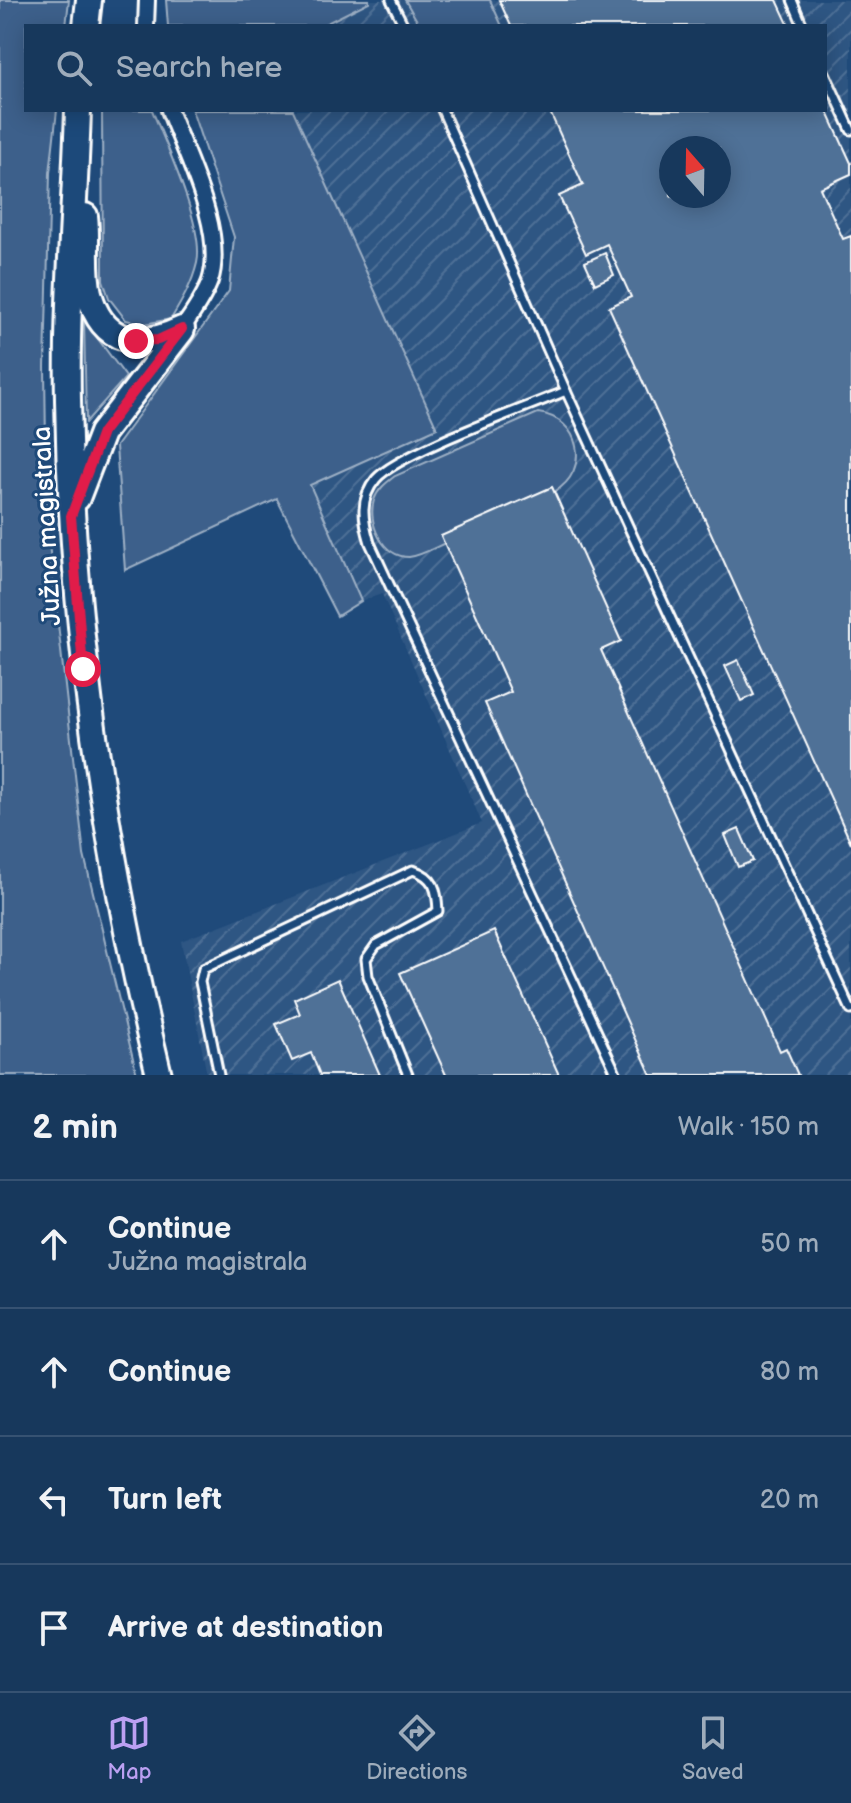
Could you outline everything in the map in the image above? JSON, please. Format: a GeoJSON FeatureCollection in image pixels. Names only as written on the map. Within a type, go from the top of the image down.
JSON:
{"type":"FeatureCollection","features":[{"type":"Feature","properties":{"kind":"main road"},"geometry":{"type":"LineString","coordinates":[[86,24],[89,0]]}},
{"type":"Feature","properties":{"kind":"main road","name":"Južna magistrala"},"geometry":{"type":"LineString","coordinates":[[78,112],[67,286],[71,516],[83,669],[98,783],[133,966],[159,1075]]}},
{"type":"Feature","properties":{"kind":"main road"},"geometry":{"type":"LineString","coordinates":[[76,177],[86,219],[89,291],[97,314],[120,338],[136,341],[158,340],[182,329]]}},
{"type":"Feature","properties":{"kind":"main road"},"geometry":{"type":"LineString","coordinates":[[71,516],[102,433],[182,329]]}},
{"type":"Feature","properties":{"kind":"street"},"geometry":{"type":"LineString","coordinates":[[146,24],[147,0]]}},
{"type":"Feature","properties":{"kind":"street"},"geometry":{"type":"LineString","coordinates":[[170,112],[204,203],[214,260],[210,281],[182,329]]}},
{"type":"Feature","properties":{"kind":"lane"},"geometry":{"type":"LineString","coordinates":[[391,0],[403,24]]}},
{"type":"Feature","properties":{"kind":"lane"},"geometry":{"type":"LineString","coordinates":[[792,0],[802,24]]}},
{"type":"Feature","properties":{"kind":"lane"},"geometry":{"type":"LineString","coordinates":[[827,77],[851,130]]}},
{"type":"Feature","properties":{"kind":"lane"},"geometry":{"type":"LineString","coordinates":[[443,112],[566,391],[851,1010]]}},
{"type":"Feature","properties":{"kind":"lane"},"geometry":{"type":"LineString","coordinates":[[566,391],[386,469],[366,496],[363,520],[370,543],[617,1075]]}},
{"type":"Feature","properties":{"kind":"lane"},"geometry":{"type":"LineString","coordinates":[[219,1075],[200,982],[203,969],[413,870],[426,874],[436,885],[438,911],[376,945],[366,959],[368,976],[408,1075]]}},
{"type":"Feature","properties":{"kind":"shaded area"},"geometry":{"type":"Polygon","coordinates":[[[0,0],[69,0],[66,24],[24,24],[24,112],[57,112],[50,173],[45,367],[47,526],[84,855],[137,1075],[0,1075],[0,0]]]}},
{"type":"Feature","properties":{"kind":"shaded area"},"geometry":{"type":"Polygon","coordinates":[[[166,0],[369,0],[325,24],[168,24],[166,0]]]}},
{"type":"Feature","properties":{"kind":"shaded area"},"geometry":{"type":"Polygon","coordinates":[[[369,0],[851,0],[851,1075],[207,1075],[181,941],[482,823],[382,594],[361,601],[310,485],[437,428],[294,112],[827,112],[827,24],[325,24],[369,0]]]}},
{"type":"Feature","properties":{"kind":"shaded area"},"geometry":{"type":"Polygon","coordinates":[[[405,0],[490,0],[501,24],[419,24],[405,0]]]}},
{"type":"Feature","properties":{"kind":"shaded area"},"geometry":{"type":"Polygon","coordinates":[[[102,112],[153,112],[190,209],[198,248],[197,263],[183,299],[171,319],[144,324],[126,320],[109,298],[103,280],[102,112]]]}},
{"type":"Feature","properties":{"kind":"shaded area"},"geometry":{"type":"Polygon","coordinates":[[[193,112],[294,112],[437,428],[310,485],[361,601],[337,616],[277,499],[125,570],[116,446],[229,291],[234,237],[193,112]]]}},
{"type":"Feature","properties":{"kind":"shaded area"},"geometry":{"type":"Polygon","coordinates":[[[84,320],[126,377],[86,422],[84,320]]]}},
{"type":"Feature","properties":{"kind":"shaded area"},"geometry":{"type":"Polygon","coordinates":[[[538,413],[564,424],[572,434],[577,459],[566,482],[554,492],[552,487],[442,536],[445,543],[418,555],[399,555],[384,545],[375,528],[372,509],[378,493],[388,481],[538,413]]]}},
{"type":"Feature","properties":{"kind":"building"},"geometry":{"type":"Polygon","coordinates":[[[499,0],[777,0],[788,24],[510,24],[499,0]]]}},
{"type":"Feature","properties":{"kind":"building"},"geometry":{"type":"Polygon","coordinates":[[[827,110],[851,163],[851,174],[820,188],[843,239],[851,236],[851,843],[609,307],[631,297],[607,244],[586,254],[559,196],[583,185],[550,112],[827,110]]]}},
{"type":"Feature","properties":{"kind":"building"},"geometry":{"type":"Polygon","coordinates":[[[605,253],[614,275],[595,284],[585,262],[605,253]]]}},
{"type":"Feature","properties":{"kind":"building"},"geometry":{"type":"Polygon","coordinates":[[[552,487],[621,641],[601,650],[780,1051],[786,1048],[798,1075],[651,1075],[485,703],[511,692],[441,536],[552,487]]]}},
{"type":"Feature","properties":{"kind":"building"},"geometry":{"type":"Polygon","coordinates":[[[738,660],[754,695],[741,701],[725,666],[738,660]]]}},
{"type":"Feature","properties":{"kind":"building"},"geometry":{"type":"Polygon","coordinates":[[[739,829],[753,861],[738,867],[725,835],[739,829]]]}},
{"type":"Feature","properties":{"kind":"building"},"geometry":{"type":"Polygon","coordinates":[[[494,931],[559,1075],[446,1075],[400,973],[494,931]]]}},
{"type":"Feature","properties":{"kind":"building"},"geometry":{"type":"Polygon","coordinates":[[[338,979],[380,1075],[320,1075],[311,1053],[292,1061],[276,1024],[300,1014],[294,999],[338,979]]]}},
{"type":"Feature","properties":{"kind":"route"},"geometry":{"type":"LineString","coordinates":[[83,669],[71,516],[89,460],[102,433],[182,329],[158,340],[136,341]]}}]}
